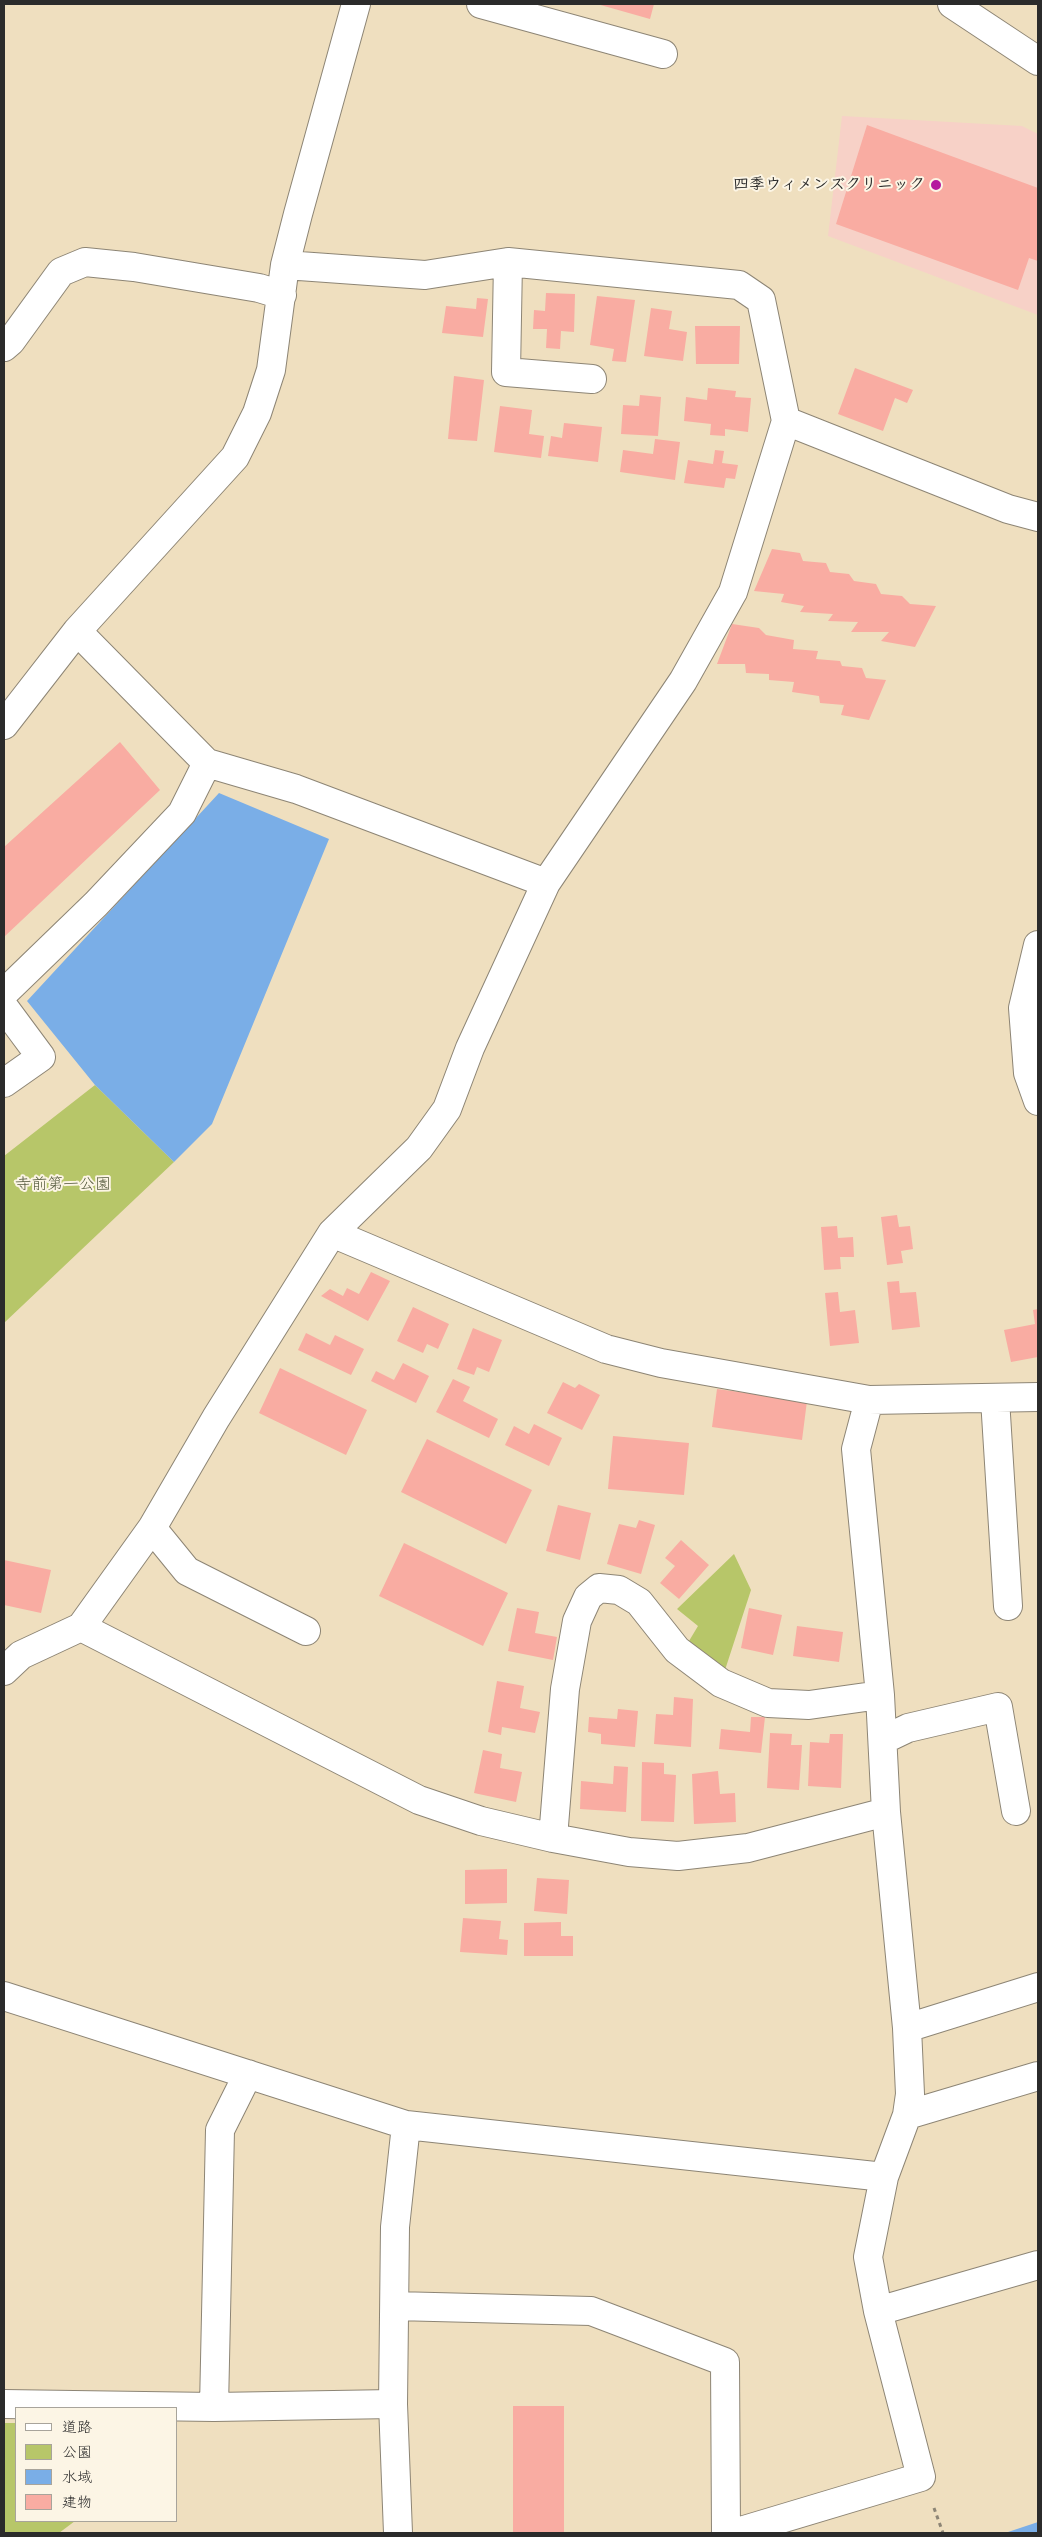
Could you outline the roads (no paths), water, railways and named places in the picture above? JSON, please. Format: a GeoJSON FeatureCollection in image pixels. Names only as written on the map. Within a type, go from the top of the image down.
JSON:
{"type":"FeatureCollection","features":[{"type":"Feature","properties":{"kind":"street"},"geometry":{"type":"LineString","coordinates":[[4,725],[77,631],[236,457],[257,413],[271,370],[285,265],[356,4]]}},
{"type":"Feature","properties":{"kind":"street"},"geometry":{"type":"LineString","coordinates":[[481,4],[663,54]]}},
{"type":"Feature","properties":{"kind":"street"},"geometry":{"type":"LineString","coordinates":[[952,4],[1038,61]]}},
{"type":"Feature","properties":{"kind":"street"},"geometry":{"type":"LineString","coordinates":[[4,347],[11,341],[61,272],[85,262],[134,267],[259,288],[282,295]]}},
{"type":"Feature","properties":{"kind":"street"},"geometry":{"type":"LineString","coordinates":[[4,1671],[21,1655],[81,1627],[152,1528],[216,1418],[332,1232],[419,1148],[447,1109],[470,1048],[546,883],[682,681],[733,592],[786,421],[761,300],[739,285],[508,262],[425,275],[285,265]]}},
{"type":"Feature","properties":{"kind":"street"},"geometry":{"type":"LineString","coordinates":[[508,262],[506,372],[592,379]]}},
{"type":"Feature","properties":{"kind":"street"},"geometry":{"type":"LineString","coordinates":[[786,421],[1008,509],[1038,517]]}},
{"type":"Feature","properties":{"kind":"street"},"geometry":{"type":"LineString","coordinates":[[77,631],[207,763],[296,789],[546,883]]}},
{"type":"Feature","properties":{"kind":"street"},"geometry":{"type":"LineString","coordinates":[[4,994],[96,904],[182,813],[207,763]]}},
{"type":"Feature","properties":{"kind":"street"},"geometry":{"type":"LineString","coordinates":[[1038,945],[1023,1008],[1028,1073],[1038,1101]]}},
{"type":"Feature","properties":{"kind":"street"},"geometry":{"type":"LineString","coordinates":[[4,1007],[41,1057],[4,1083]]}},
{"type":"Feature","properties":{"kind":"street"},"geometry":{"type":"LineString","coordinates":[[332,1232],[606,1349],[660,1363],[869,1400],[1038,1397]]}},
{"type":"Feature","properties":{"kind":"street"},"geometry":{"type":"LineString","coordinates":[[995,1399],[1008,1606]]}},
{"type":"Feature","properties":{"kind":"street"},"geometry":{"type":"LineString","coordinates":[[734,2533],[922,2477],[878,2311],[868,2257],[884,2177],[907,2115],[910,2094],[907,2028],[886,1812],[880,1696],[856,1449],[869,1400]]}},
{"type":"Feature","properties":{"kind":"street"},"geometry":{"type":"LineString","coordinates":[[152,1528],[187,1571],[306,1631]]}},
{"type":"Feature","properties":{"kind":"street"},"geometry":{"type":"LineString","coordinates":[[553,1838],[565,1688],[577,1621],[588,1597],[599,1588],[619,1590],[639,1602],[677,1650],[721,1683],[768,1703],[809,1704],[880,1696]]}},
{"type":"Feature","properties":{"kind":"street"},"geometry":{"type":"LineString","coordinates":[[81,1627],[419,1800],[481,1821],[553,1838],[629,1852],[678,1856],[748,1848],[886,1812]]}},
{"type":"Feature","properties":{"kind":"street"},"geometry":{"type":"LineString","coordinates":[[883,1740],[908,1728],[998,1707],[1016,1810]]}},
{"type":"Feature","properties":{"kind":"street"},"geometry":{"type":"LineString","coordinates":[[907,2028],[1038,1986]]}},
{"type":"Feature","properties":{"kind":"street"},"geometry":{"type":"LineString","coordinates":[[4,1996],[406,2125],[884,2177]]}},
{"type":"Feature","properties":{"kind":"street"},"geometry":{"type":"LineString","coordinates":[[214,2407],[220,2130],[248,2074]]}},
{"type":"Feature","properties":{"kind":"street"},"geometry":{"type":"LineString","coordinates":[[907,2115],[1038,2076]]}},
{"type":"Feature","properties":{"kind":"street"},"geometry":{"type":"LineString","coordinates":[[398,2533],[393,2404],[395,2227],[406,2125]]}},
{"type":"Feature","properties":{"kind":"street"},"geometry":{"type":"LineString","coordinates":[[878,2311],[1038,2265]]}},
{"type":"Feature","properties":{"kind":"street"},"geometry":{"type":"LineString","coordinates":[[395,2306],[591,2311],[724,2362],[726,2533]]}},
{"type":"Feature","properties":{"kind":"street"},"geometry":{"type":"LineString","coordinates":[[4,2404],[214,2407],[393,2404]]}},
{"type":"Feature","properties":{"kind":"water"},"geometry":{"type":"Polygon","coordinates":[[[219,793],[329,839],[212,1124],[174,1162],[95,1085],[27,1001],[219,793]]]}},
{"type":"Feature","properties":{"kind":"water"},"geometry":{"type":"Polygon","coordinates":[[[1038,2522],[1038,2533],[1005,2533],[1038,2522]]]}},
{"type":"Feature","properties":{"kind":"place","name":"四季ウィメンズクリニック"},"geometry":{"type":"Point","coordinates":[936,185]}},
{"type":"Feature","properties":{"kind":"park label","name":"寺前第一公園"},"geometry":{"type":"Point","coordinates":[63,1185]}}]}
